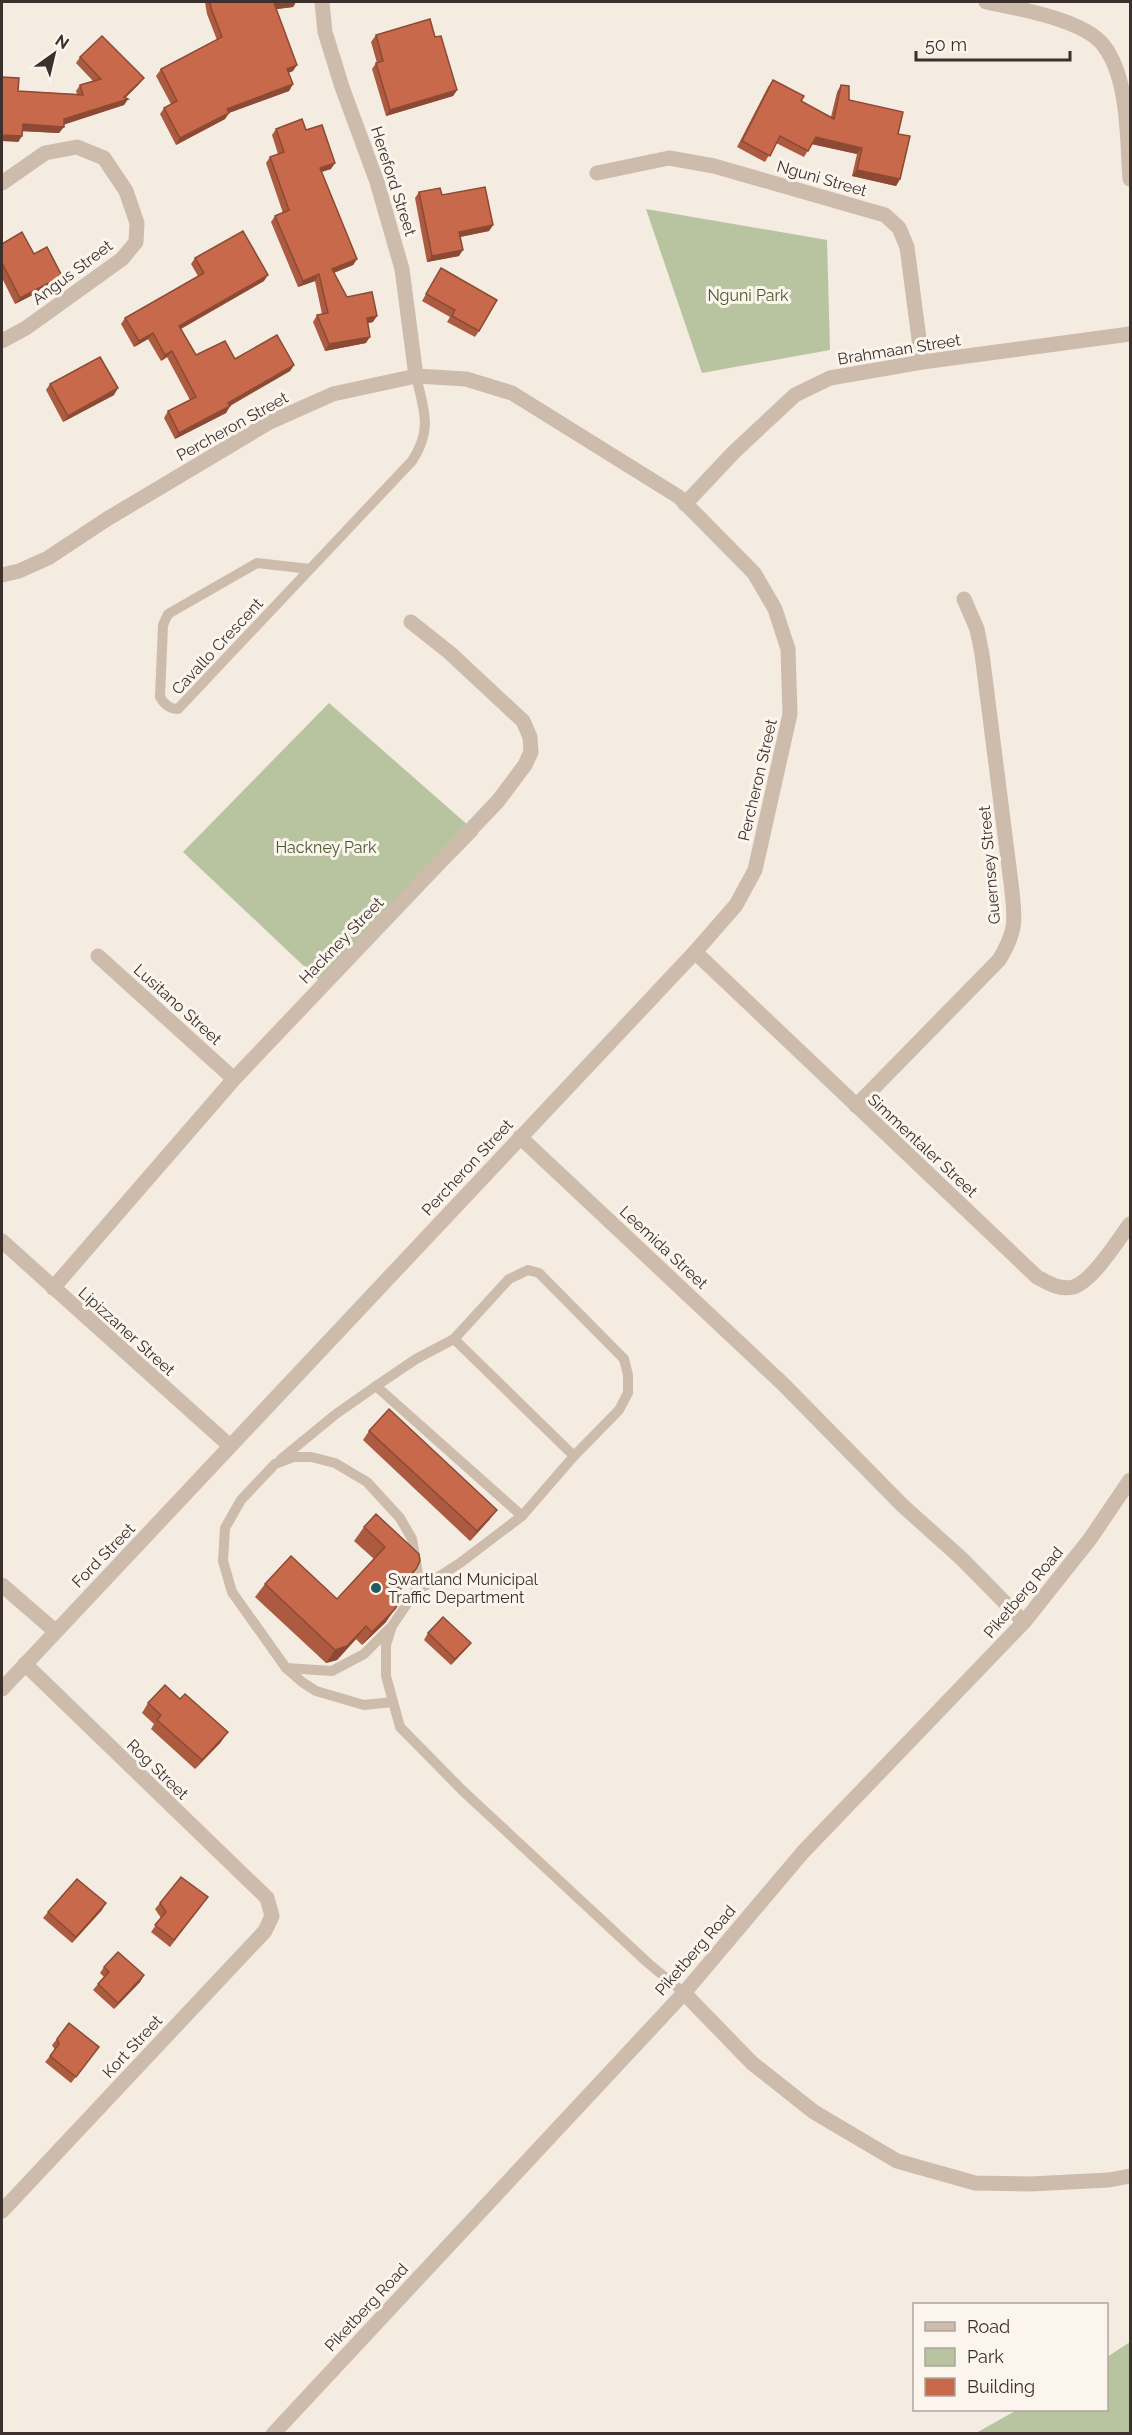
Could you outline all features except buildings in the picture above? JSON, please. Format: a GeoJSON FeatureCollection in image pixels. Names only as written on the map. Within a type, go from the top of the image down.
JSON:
{"type":"FeatureCollection","features":[{"type":"Feature","properties":{"kind":"street","name":"Hereford Street"},"geometry":{"type":"LineString","coordinates":[[322,2],[325,32],[342,87],[377,182],[402,269],[416,376]]}},
{"type":"Feature","properties":{"kind":"street"},"geometry":{"type":"LineString","coordinates":[[986,2],[1039,13],[1079,28],[1103,44],[1115,63],[1122,89],[1131,179]]}},
{"type":"Feature","properties":{"kind":"street","name":"Angus Street"},"geometry":{"type":"LineString","coordinates":[[2,183],[45,153],[77,147],[104,158],[126,191],[137,224],[136,242],[122,259],[26,328],[2,341]]}},
{"type":"Feature","properties":{"kind":"street","name":"Nguni Street"},"geometry":{"type":"LineString","coordinates":[[597,173],[669,158],[714,166],[885,215],[899,228],[908,247],[922,362]]}},
{"type":"Feature","properties":{"kind":"street","name":"Brahmaan Street"},"geometry":{"type":"LineString","coordinates":[[686,504],[768,419],[795,395],[830,378],[922,362],[1131,334]]}},
{"type":"Feature","properties":{"kind":"street","name":"Percheron Street"},"geometry":{"type":"LineString","coordinates":[[2,575],[19,571],[48,558],[107,519],[268,423],[333,394],[416,376],[466,379],[512,393],[679,497],[754,573],[775,609],[788,649],[790,714],[755,870],[736,905],[695,952],[230,1446]]}},
{"type":"Feature","properties":{"kind":"street","name":"Guernsey Street"},"geometry":{"type":"LineString","coordinates":[[856,1107],[999,960],[1011,940],[1015,920],[982,654],[977,628],[964,599]]}},
{"type":"Feature","properties":{"kind":"street","name":"Hackney Street"},"geometry":{"type":"LineString","coordinates":[[53,1288],[234,1079],[498,801],[525,765],[531,752],[530,737],[523,721],[450,653],[411,622]]}},
{"type":"Feature","properties":{"kind":"street","name":"Simmentaler Street"},"geometry":{"type":"LineString","coordinates":[[695,952],[1030,1271],[1050,1284],[1060,1287],[1074,1286],[1085,1281],[1131,1224]]}},
{"type":"Feature","properties":{"kind":"street","name":"Lusitano Street"},"geometry":{"type":"LineString","coordinates":[[98,956],[234,1079]]}},
{"type":"Feature","properties":{"kind":"street","name":"Leemida Street"},"geometry":{"type":"LineString","coordinates":[[520,1137],[783,1384],[902,1505],[962,1559],[1024,1622]]}},
{"type":"Feature","properties":{"kind":"street","name":"Lipizzaner Street"},"geometry":{"type":"LineString","coordinates":[[2,1241],[230,1446]]}},
{"type":"Feature","properties":{"kind":"street","name":"Ford Street"},"geometry":{"type":"LineString","coordinates":[[2,1689],[230,1446]]}},
{"type":"Feature","properties":{"kind":"street","name":"Piketberg Road"},"geometry":{"type":"LineString","coordinates":[[273,2433],[684,1993],[803,1852],[1024,1622],[1090,1539],[1131,1480]]}},
{"type":"Feature","properties":{"kind":"street"},"geometry":{"type":"LineString","coordinates":[[2,1586],[55,1631]]}},
{"type":"Feature","properties":{"kind":"street","name":"Rog Street"},"geometry":{"type":"LineString","coordinates":[[25,1664],[267,1898]]}},
{"type":"Feature","properties":{"kind":"street","name":"Kort Street"},"geometry":{"type":"LineString","coordinates":[[2,2211],[265,1931],[272,1916],[267,1898]]}},
{"type":"Feature","properties":{"kind":"street"},"geometry":{"type":"LineString","coordinates":[[684,1993],[752,2063],[814,2112],[897,2161],[975,2183],[1030,2184],[1109,2180],[1131,2176]]}},
{"type":"Feature","properties":{"kind":"lane","name":"Cavallo Crescent"},"geometry":{"type":"LineString","coordinates":[[310,569],[258,563],[168,614],[163,624],[160,697],[162,702],[173,709],[178,709],[412,461],[425,436],[426,421],[416,376]]}},
{"type":"Feature","properties":{"kind":"lane"},"geometry":{"type":"LineString","coordinates":[[286,1668],[332,1671],[364,1654],[392,1626],[415,1592],[460,1563],[522,1516],[574,1456],[619,1410],[628,1393],[628,1375],[624,1359],[539,1273],[528,1270],[510,1279],[454,1339],[416,1359],[336,1414],[275,1464],[241,1500],[225,1528],[222,1552],[226,1577],[236,1600],[286,1668],[316,1691],[364,1705],[393,1702]]}},
{"type":"Feature","properties":{"kind":"lane"},"geometry":{"type":"LineString","coordinates":[[454,1339],[574,1456]]}},
{"type":"Feature","properties":{"kind":"lane"},"geometry":{"type":"LineString","coordinates":[[376,1386],[522,1516]]}},
{"type":"Feature","properties":{"kind":"lane"},"geometry":{"type":"LineString","coordinates":[[275,1464],[293,1457],[311,1457],[334,1463],[367,1482],[400,1518],[412,1539],[417,1560],[415,1592]]}},
{"type":"Feature","properties":{"kind":"lane"},"geometry":{"type":"LineString","coordinates":[[392,1626],[385,1659],[400,1727],[463,1791],[648,1963],[684,1993]]}},
{"type":"Feature","properties":{"kind":"green space","name":"Nguni Park"},"geometry":{"type":"Polygon","coordinates":[[[646,209],[827,240],[830,350],[702,373],[646,209]]]}},
{"type":"Feature","properties":{"kind":"green space","name":"Hackney Park"},"geometry":{"type":"Polygon","coordinates":[[[329,703],[478,834],[327,988],[183,852],[329,703]]]}},
{"type":"Feature","properties":{"kind":"green space"},"geometry":{"type":"Polygon","coordinates":[[[1130,2342],[1130,2433],[976,2433],[1015,2411],[1108,2411],[1108,2356],[1130,2342]]]}},
{"type":"Feature","properties":{"kind":"place","name":"Swartland Municipal Traffic Department"},"geometry":{"type":"Point","coordinates":[376,1588]}}]}
